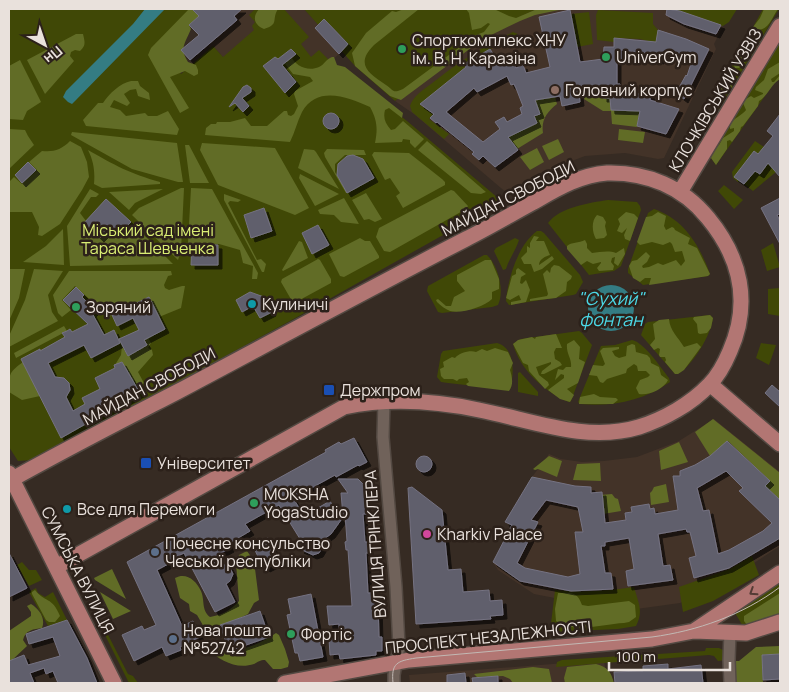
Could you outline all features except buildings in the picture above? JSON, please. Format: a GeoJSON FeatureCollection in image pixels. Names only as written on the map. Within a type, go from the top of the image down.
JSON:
{"type":"FeatureCollection","features":[{"type":"Feature","properties":{"kind":"main road","name":"КЛОЧКІВСЬКИЙ УЗВІЗ"},"geometry":{"type":"LineString","coordinates":[[680,192],[779,30]]}},
{"type":"Feature","properties":{"kind":"main road","name":"МАЙДАН СВОБОДИ"},"geometry":{"type":"LineString","coordinates":[[10,478],[467,239],[567,184],[589,176],[604,173],[621,174],[654,180],[680,192],[698,206],[725,240],[737,267],[742,300],[739,326],[727,358],[710,384],[684,405],[656,420],[623,431],[584,433],[456,406],[384,401],[344,407],[56,567]]}},
{"type":"Feature","properties":{"kind":"main road"},"geometry":{"type":"LineString","coordinates":[[710,384],[780,444]]}},
{"type":"Feature","properties":{"kind":"main road","name":"СУМСЬКА ВУЛИЦЯ"},"geometry":{"type":"LineString","coordinates":[[10,478],[114,683]]}},
{"type":"Feature","properties":{"kind":"main road","name":"ПРОСПЕКТ НЕЗАЛЕЖНОСТІ"},"geometry":{"type":"LineString","coordinates":[[694,631],[780,573]]}},
{"type":"Feature","properties":{"kind":"main road"},"geometry":{"type":"LineString","coordinates":[[724,610],[730,632]]}},
{"type":"Feature","properties":{"kind":"main road","name":"ПРОСПЕКТ НЕЗАЛЕЖНОСТІ"},"geometry":{"type":"LineString","coordinates":[[285,683],[396,663],[442,657],[652,639],[694,631],[746,632],[780,622]]}},
{"type":"Feature","properties":{"kind":"street","name":"ВУЛИЦЯ ТРІНКЛЕРА"},"geometry":{"type":"LineString","coordinates":[[384,401],[383,437],[396,587],[399,646],[394,683]]}},
{"type":"Feature","properties":{"kind":"street"},"geometry":{"type":"LineString","coordinates":[[730,632],[730,683]]}},
{"type":"Feature","properties":{"kind":"shaded area"},"geometry":{"type":"Polygon","coordinates":[[[207,9],[304,9],[318,24],[315,28],[339,54],[268,118],[229,64],[213,46],[210,48],[189,25],[207,9]]]}},
{"type":"Feature","properties":{"kind":"shaded area"},"geometry":{"type":"Polygon","coordinates":[[[537,9],[671,9],[723,26],[714,44],[716,49],[664,158],[658,159],[625,153],[585,156],[540,173],[508,194],[414,114],[395,101],[486,32],[537,9]]]}},
{"type":"Feature","properties":{"kind":"shaded area"},"geometry":{"type":"Polygon","coordinates":[[[714,419],[780,472],[780,546],[734,576],[680,603],[622,611],[534,594],[498,570],[493,562],[512,525],[505,522],[532,477],[549,454],[561,459],[582,462],[637,457],[679,441],[714,419]]]}},
{"type":"Feature","properties":{"kind":"shaded area"},"geometry":{"type":"Polygon","coordinates":[[[604,660],[607,683],[410,683],[409,675],[604,660]]]}},
{"type":"Feature","properties":{"kind":"green space","name":"Міський сад імені Тараса Шевченка"},"geometry":{"type":"Polygon","coordinates":[[[9,9],[206,9],[165,49],[181,74],[213,46],[223,57],[254,30],[252,26],[255,22],[249,15],[255,9],[284,9],[309,37],[301,44],[311,57],[319,50],[498,198],[498,203],[290,321],[33,460],[18,461],[9,447],[9,9]]]}},
{"type":"Feature","properties":{"kind":"green space"},"geometry":{"type":"Polygon","coordinates":[[[189,9],[192,9],[199,16],[189,25],[191,29],[183,49],[188,62],[196,65],[198,74],[194,76],[185,71],[170,77],[189,108],[180,113],[148,55],[151,48],[189,9]]]}},
{"type":"Feature","properties":{"kind":"green space"},"geometry":{"type":"Polygon","coordinates":[[[259,9],[278,9],[274,23],[264,29],[255,20],[255,15],[259,9]]]}},
{"type":"Feature","properties":{"kind":"green space","name":"Спорткомплекс ХНУ ім. В. Н. Каразіна"},"geometry":{"type":"Polygon","coordinates":[[[304,9],[537,9],[486,32],[395,101],[355,66],[304,9]]]}},
{"type":"Feature","properties":{"kind":"green space"},"geometry":{"type":"Polygon","coordinates":[[[404,9],[419,9],[374,45],[365,58],[366,68],[369,72],[393,91],[403,89],[476,35],[484,32],[490,24],[488,23],[481,28],[472,30],[469,13],[466,9],[494,9],[516,18],[537,9],[564,9],[535,15],[483,39],[401,100],[390,96],[355,66],[352,53],[366,33],[392,11],[396,12],[404,9]]]}},
{"type":"Feature","properties":{"kind":"green space"},"geometry":{"type":"Polygon","coordinates":[[[671,9],[737,9],[729,22],[723,26],[671,9]]]}},
{"type":"Feature","properties":{"kind":"green space"},"geometry":{"type":"Polygon","coordinates":[[[763,9],[779,9],[719,109],[711,104],[763,9]]]}},
{"type":"Feature","properties":{"kind":"green space"},"geometry":{"type":"Polygon","coordinates":[[[764,9],[778,9],[768,25],[759,30],[753,27],[764,9]]]}},
{"type":"Feature","properties":{"kind":"green space"},"geometry":{"type":"Polygon","coordinates":[[[598,10],[653,13],[653,24],[658,30],[656,43],[640,39],[614,38],[614,42],[597,40],[596,15],[598,10]]]}},
{"type":"Feature","properties":{"kind":"green space"},"geometry":{"type":"Polygon","coordinates":[[[589,12],[593,44],[577,47],[571,14],[589,12]]]}},
{"type":"Feature","properties":{"kind":"green space"},"geometry":{"type":"Polygon","coordinates":[[[513,32],[518,34],[465,63],[465,68],[420,105],[433,114],[429,119],[449,134],[444,139],[412,112],[411,102],[422,91],[471,55],[513,32]]]}},
{"type":"Feature","properties":{"kind":"green space"},"geometry":{"type":"Polygon","coordinates":[[[76,34],[83,34],[84,46],[80,51],[75,50],[71,52],[70,56],[74,61],[45,94],[27,60],[76,34]]]}},
{"type":"Feature","properties":{"kind":"green space"},"geometry":{"type":"Polygon","coordinates":[[[757,35],[762,37],[749,58],[739,68],[735,68],[733,63],[746,45],[757,35]]]}},
{"type":"Feature","properties":{"kind":"green space"},"geometry":{"type":"Polygon","coordinates":[[[780,40],[780,79],[774,83],[716,165],[711,158],[712,153],[780,40]]]}},
{"type":"Feature","properties":{"kind":"green space"},"geometry":{"type":"Polygon","coordinates":[[[291,56],[302,67],[311,69],[319,67],[334,57],[337,65],[345,67],[403,113],[402,118],[389,108],[385,110],[385,120],[391,130],[395,129],[403,121],[424,139],[415,148],[410,143],[410,140],[403,139],[402,142],[375,143],[376,124],[370,107],[343,97],[333,96],[316,98],[308,104],[302,112],[290,142],[205,135],[206,128],[217,122],[230,122],[245,118],[251,126],[267,126],[284,111],[287,111],[288,115],[291,116],[294,114],[298,106],[294,94],[295,91],[313,81],[310,77],[293,74],[282,60],[291,56]]]}},
{"type":"Feature","properties":{"kind":"green space"},"geometry":{"type":"Polygon","coordinates":[[[20,60],[41,102],[27,111],[23,120],[9,119],[9,66],[20,60]]]}},
{"type":"Feature","properties":{"kind":"green space"},"geometry":{"type":"Polygon","coordinates":[[[780,62],[780,73],[771,79],[774,82],[780,75],[780,79],[759,101],[758,106],[732,142],[730,140],[727,141],[727,149],[716,165],[711,158],[713,152],[723,138],[734,131],[734,128],[730,129],[730,126],[733,120],[746,110],[743,103],[751,96],[754,98],[763,94],[755,90],[756,87],[764,80],[768,69],[780,62]]]}},
{"type":"Feature","properties":{"kind":"green space"},"geometry":{"type":"Polygon","coordinates":[[[731,77],[734,82],[728,94],[725,94],[718,106],[714,105],[712,101],[725,79],[731,77]]]}},
{"type":"Feature","properties":{"kind":"green space"},"geometry":{"type":"Polygon","coordinates":[[[131,81],[138,81],[140,86],[149,93],[150,100],[138,96],[136,89],[130,90],[124,94],[130,103],[127,106],[114,100],[110,107],[120,110],[126,116],[145,113],[148,116],[157,116],[168,111],[179,129],[177,135],[86,126],[83,120],[98,103],[103,103],[115,89],[131,81]]]}},
{"type":"Feature","properties":{"kind":"green space"},"geometry":{"type":"Polygon","coordinates":[[[603,88],[603,98],[610,98],[611,110],[640,111],[637,127],[612,124],[611,111],[603,111],[584,99],[584,92],[603,88]]]}},
{"type":"Feature","properties":{"kind":"green space"},"geometry":{"type":"Polygon","coordinates":[[[555,97],[557,104],[546,117],[543,124],[543,133],[517,149],[508,137],[537,123],[534,116],[540,114],[535,100],[555,97]]]}},
{"type":"Feature","properties":{"kind":"green space"},"geometry":{"type":"Polygon","coordinates":[[[9,129],[25,130],[34,145],[9,169],[9,129]]]}},
{"type":"Feature","properties":{"kind":"green space"},"geometry":{"type":"Polygon","coordinates":[[[619,129],[645,132],[643,143],[618,140],[619,129]]]}},
{"type":"Feature","properties":{"kind":"green space"},"geometry":{"type":"Polygon","coordinates":[[[72,132],[177,143],[183,182],[132,169],[71,135],[72,132]]]}},
{"type":"Feature","properties":{"kind":"green space"},"geometry":{"type":"Polygon","coordinates":[[[558,139],[564,152],[549,160],[542,146],[558,139]]]}},
{"type":"Feature","properties":{"kind":"green space"},"geometry":{"type":"Polygon","coordinates":[[[70,141],[81,147],[87,162],[89,177],[60,224],[42,236],[38,235],[39,227],[32,212],[9,212],[9,182],[14,177],[22,184],[37,170],[29,162],[42,151],[57,150],[70,141]]]}},
{"type":"Feature","properties":{"kind":"green space"},"geometry":{"type":"Polygon","coordinates":[[[427,141],[486,192],[481,194],[471,193],[418,150],[427,141]]]}},
{"type":"Feature","properties":{"kind":"green space"},"geometry":{"type":"Polygon","coordinates":[[[755,141],[764,147],[758,154],[754,152],[735,177],[741,182],[738,182],[733,178],[732,172],[755,141]]]}},
{"type":"Feature","properties":{"kind":"green space"},"geometry":{"type":"Polygon","coordinates":[[[202,143],[275,148],[309,208],[295,215],[218,185],[200,150],[202,143]]]}},
{"type":"Feature","properties":{"kind":"green space"},"geometry":{"type":"Polygon","coordinates":[[[185,145],[189,145],[209,183],[190,183],[185,145]]]}},
{"type":"Feature","properties":{"kind":"green space"},"geometry":{"type":"Polygon","coordinates":[[[537,148],[544,162],[530,170],[520,157],[537,148]]]}},
{"type":"Feature","properties":{"kind":"green space"},"geometry":{"type":"Polygon","coordinates":[[[304,149],[316,152],[339,189],[298,168],[304,149]]]}},
{"type":"Feature","properties":{"kind":"green space"},"geometry":{"type":"Polygon","coordinates":[[[327,149],[364,150],[366,155],[345,155],[335,164],[335,172],[347,193],[325,157],[324,153],[327,149]]]}},
{"type":"Feature","properties":{"kind":"green space"},"geometry":{"type":"Polygon","coordinates":[[[88,150],[123,169],[160,182],[160,184],[102,188],[94,184],[94,167],[88,150]]]}},
{"type":"Feature","properties":{"kind":"green space"},"geometry":{"type":"Polygon","coordinates":[[[374,152],[409,153],[442,179],[445,185],[403,208],[396,196],[400,193],[390,178],[385,180],[372,155],[374,152]]]}},
{"type":"Feature","properties":{"kind":"green space"},"geometry":{"type":"Polygon","coordinates":[[[770,160],[776,172],[753,191],[744,184],[755,171],[760,174],[770,160]]]}},
{"type":"Feature","properties":{"kind":"green space"},"geometry":{"type":"Polygon","coordinates":[[[300,174],[339,194],[315,206],[299,178],[300,174]]]}},
{"type":"Feature","properties":{"kind":"green space"},"geometry":{"type":"Polygon","coordinates":[[[724,185],[743,200],[734,209],[718,191],[724,185]]]}},
{"type":"Feature","properties":{"kind":"green space"},"geometry":{"type":"Polygon","coordinates":[[[184,188],[181,251],[178,260],[132,215],[139,208],[184,188]]]}},
{"type":"Feature","properties":{"kind":"green space"},"geometry":{"type":"Polygon","coordinates":[[[191,188],[212,189],[258,273],[257,279],[252,279],[253,266],[243,263],[240,250],[219,244],[188,243],[191,188]]]}},
{"type":"Feature","properties":{"kind":"green space"},"geometry":{"type":"Polygon","coordinates":[[[90,189],[99,194],[96,197],[91,197],[80,213],[86,221],[84,223],[100,238],[111,227],[122,237],[134,225],[173,264],[70,266],[67,226],[90,189]]]}},
{"type":"Feature","properties":{"kind":"green space"},"geometry":{"type":"Polygon","coordinates":[[[163,189],[135,203],[129,210],[109,192],[163,189]]]}},
{"type":"Feature","properties":{"kind":"green space"},"geometry":{"type":"Polygon","coordinates":[[[451,190],[468,206],[466,209],[390,252],[384,251],[376,237],[379,228],[451,190]]]}},
{"type":"Feature","properties":{"kind":"green space"},"geometry":{"type":"Polygon","coordinates":[[[366,193],[382,219],[375,222],[369,219],[364,220],[352,200],[366,193]]]}},
{"type":"Feature","properties":{"kind":"green space"},"geometry":{"type":"Polygon","coordinates":[[[224,194],[241,200],[228,203],[257,260],[261,259],[266,264],[264,272],[262,272],[224,200],[224,194]]]}},
{"type":"Feature","properties":{"kind":"green space"},"geometry":{"type":"Polygon","coordinates":[[[344,198],[359,224],[341,222],[334,215],[320,214],[318,210],[344,198]]]}},
{"type":"Feature","properties":{"kind":"green space"},"geometry":{"type":"Polygon","coordinates":[[[608,200],[637,202],[641,210],[621,266],[614,271],[589,275],[548,223],[567,209],[608,200]]]}},
{"type":"Feature","properties":{"kind":"green space"},"geometry":{"type":"Polygon","coordinates":[[[654,209],[674,219],[690,235],[706,264],[710,274],[708,276],[643,285],[628,273],[648,213],[654,209]]]}},
{"type":"Feature","properties":{"kind":"green space"},"geometry":{"type":"Polygon","coordinates":[[[626,212],[634,214],[638,218],[630,241],[625,239],[624,235],[627,228],[622,233],[617,231],[620,224],[618,219],[626,212]]]}},
{"type":"Feature","properties":{"kind":"green space"},"geometry":{"type":"Polygon","coordinates":[[[658,212],[666,216],[664,226],[666,230],[672,227],[690,238],[688,244],[697,248],[710,274],[708,276],[649,285],[651,278],[645,278],[640,282],[633,278],[629,266],[632,261],[637,260],[646,252],[650,256],[642,266],[643,268],[658,263],[663,265],[676,260],[681,266],[685,261],[682,251],[675,252],[670,242],[663,245],[652,242],[640,245],[637,242],[646,217],[658,212]]]}},
{"type":"Feature","properties":{"kind":"green space"},"geometry":{"type":"Polygon","coordinates":[[[597,215],[603,217],[606,222],[607,235],[604,238],[596,239],[594,233],[593,223],[597,215]]]}},
{"type":"Feature","properties":{"kind":"green space"},"geometry":{"type":"Polygon","coordinates":[[[63,229],[64,265],[23,262],[46,246],[63,229]]]}},
{"type":"Feature","properties":{"kind":"green space"},"geometry":{"type":"Polygon","coordinates":[[[537,231],[544,233],[580,275],[583,282],[576,294],[573,295],[509,305],[506,301],[507,292],[515,263],[524,245],[537,231]]]}},
{"type":"Feature","properties":{"kind":"green space"},"geometry":{"type":"Polygon","coordinates":[[[534,236],[539,237],[536,241],[544,241],[550,255],[541,259],[539,265],[552,256],[554,259],[542,269],[534,272],[531,264],[524,264],[521,258],[527,252],[527,246],[530,248],[530,243],[534,236]]]}},
{"type":"Feature","properties":{"kind":"green space"},"geometry":{"type":"Polygon","coordinates":[[[360,238],[370,241],[379,258],[344,277],[340,276],[329,254],[360,238]]]}},
{"type":"Feature","properties":{"kind":"green space"},"geometry":{"type":"Polygon","coordinates":[[[515,238],[519,240],[518,244],[506,269],[503,270],[494,251],[515,238]]]}},
{"type":"Feature","properties":{"kind":"green space"},"geometry":{"type":"Polygon","coordinates":[[[585,240],[587,248],[592,253],[607,251],[616,253],[624,248],[625,254],[618,266],[614,263],[615,257],[612,258],[613,270],[599,271],[597,268],[601,262],[593,264],[587,261],[581,265],[567,249],[567,246],[585,240]]]}},
{"type":"Feature","properties":{"kind":"green space"},"geometry":{"type":"Polygon","coordinates":[[[299,241],[302,242],[308,258],[283,271],[282,270],[299,241]]]}},
{"type":"Feature","properties":{"kind":"green space"},"geometry":{"type":"Polygon","coordinates":[[[773,243],[780,267],[767,271],[761,250],[773,243]]]}},
{"type":"Feature","properties":{"kind":"green space"},"geometry":{"type":"Polygon","coordinates":[[[487,255],[491,260],[499,278],[501,292],[498,305],[438,312],[427,291],[428,286],[487,255]]]}},
{"type":"Feature","properties":{"kind":"green space"},"geometry":{"type":"Polygon","coordinates":[[[318,259],[331,279],[331,283],[296,302],[292,301],[281,282],[282,279],[318,259]]]}},
{"type":"Feature","properties":{"kind":"green space"},"geometry":{"type":"Polygon","coordinates":[[[485,260],[491,260],[499,279],[499,289],[492,292],[492,299],[478,307],[460,312],[450,311],[437,302],[436,300],[438,299],[446,306],[451,306],[454,297],[465,291],[457,281],[457,275],[485,260]]]}},
{"type":"Feature","properties":{"kind":"green space"},"geometry":{"type":"Polygon","coordinates":[[[554,265],[559,266],[572,276],[567,282],[566,291],[556,298],[530,301],[530,299],[547,296],[543,274],[547,270],[550,273],[554,265]]]}},
{"type":"Feature","properties":{"kind":"green space"},"geometry":{"type":"Polygon","coordinates":[[[518,268],[526,274],[521,277],[520,283],[522,284],[526,280],[530,290],[526,302],[511,305],[511,302],[521,300],[519,295],[510,300],[506,298],[512,276],[516,274],[518,268]]]}},
{"type":"Feature","properties":{"kind":"green space"},"geometry":{"type":"Polygon","coordinates":[[[9,269],[25,269],[19,298],[9,321],[9,269]]]}},
{"type":"Feature","properties":{"kind":"green space"},"geometry":{"type":"Polygon","coordinates":[[[34,269],[63,271],[48,295],[52,312],[58,321],[9,347],[9,336],[25,300],[34,269]]]}},
{"type":"Feature","properties":{"kind":"green space"},"geometry":{"type":"Polygon","coordinates":[[[69,271],[171,271],[172,275],[168,276],[164,285],[169,290],[185,286],[181,308],[159,317],[149,297],[109,317],[75,286],[62,300],[71,310],[62,317],[58,313],[53,295],[69,271]]]}},
{"type":"Feature","properties":{"kind":"green space"},"geometry":{"type":"Polygon","coordinates":[[[780,288],[780,316],[768,314],[768,289],[780,288]]]}},
{"type":"Feature","properties":{"kind":"green space"},"geometry":{"type":"Polygon","coordinates":[[[710,315],[713,318],[712,325],[705,341],[690,364],[678,374],[675,374],[641,335],[645,324],[648,322],[710,315]]]}},
{"type":"Feature","properties":{"kind":"green space"},"geometry":{"type":"Polygon","coordinates":[[[710,315],[713,318],[711,328],[707,333],[698,333],[694,317],[710,315]]]}},
{"type":"Feature","properties":{"kind":"green space"},"geometry":{"type":"Polygon","coordinates":[[[669,319],[673,330],[684,347],[697,343],[701,347],[684,370],[678,374],[675,374],[665,362],[665,357],[660,357],[660,349],[654,350],[650,345],[655,339],[653,324],[659,320],[669,319]]]}},
{"type":"Feature","properties":{"kind":"green space"},"geometry":{"type":"Polygon","coordinates":[[[64,326],[67,331],[16,358],[14,353],[64,326]]]}},
{"type":"Feature","properties":{"kind":"green space"},"geometry":{"type":"Polygon","coordinates":[[[579,331],[592,345],[569,402],[551,392],[527,371],[516,354],[513,344],[521,339],[579,331]]]}},
{"type":"Feature","properties":{"kind":"green space"},"geometry":{"type":"Polygon","coordinates":[[[556,334],[562,348],[556,348],[554,352],[555,359],[562,365],[544,374],[541,374],[542,371],[551,362],[536,367],[539,375],[548,382],[549,385],[545,389],[529,371],[528,365],[523,363],[513,344],[518,340],[532,337],[535,339],[536,337],[556,334]]]}},
{"type":"Feature","properties":{"kind":"green space"},"geometry":{"type":"Polygon","coordinates":[[[147,336],[151,343],[148,348],[152,350],[153,355],[138,372],[144,383],[139,389],[134,380],[118,388],[126,370],[122,362],[115,365],[121,355],[122,346],[128,356],[147,345],[143,338],[147,336]]]}},
{"type":"Feature","properties":{"kind":"green space"},"geometry":{"type":"Polygon","coordinates":[[[574,340],[580,347],[579,359],[585,362],[578,383],[567,389],[574,395],[570,402],[560,399],[548,390],[564,378],[564,375],[561,374],[555,380],[558,369],[563,370],[566,367],[571,367],[567,344],[574,340]]]}},
{"type":"Feature","properties":{"kind":"green space"},"geometry":{"type":"Polygon","coordinates":[[[632,340],[647,350],[669,378],[670,382],[649,394],[627,401],[592,405],[580,404],[578,402],[601,346],[615,345],[632,340]]]}},
{"type":"Feature","properties":{"kind":"green space"},"geometry":{"type":"Polygon","coordinates":[[[497,343],[508,350],[511,356],[513,370],[510,390],[441,382],[437,377],[443,351],[497,343]]]}},
{"type":"Feature","properties":{"kind":"green space"},"geometry":{"type":"Polygon","coordinates":[[[761,343],[776,345],[769,365],[756,358],[761,343]]]}},
{"type":"Feature","properties":{"kind":"green space"},"geometry":{"type":"Polygon","coordinates":[[[635,345],[636,352],[647,355],[651,363],[659,367],[661,375],[668,380],[659,389],[647,394],[639,394],[636,388],[640,380],[650,375],[646,371],[638,371],[637,366],[634,364],[627,369],[626,373],[607,379],[603,383],[600,382],[597,376],[589,375],[593,365],[603,366],[605,364],[600,351],[603,348],[619,347],[619,349],[612,351],[619,358],[626,356],[627,346],[635,345]]]}},
{"type":"Feature","properties":{"kind":"green space"},"geometry":{"type":"Polygon","coordinates":[[[495,348],[508,352],[513,363],[510,370],[512,383],[509,391],[468,386],[466,384],[469,382],[467,378],[457,381],[444,379],[441,376],[440,369],[444,367],[443,362],[452,357],[455,358],[468,352],[476,352],[482,349],[487,351],[495,348]]]}},
{"type":"Feature","properties":{"kind":"green space"},"geometry":{"type":"Polygon","coordinates":[[[23,362],[40,396],[22,400],[9,392],[9,382],[10,375],[14,369],[23,362]]]}},
{"type":"Feature","properties":{"kind":"green space"},"geometry":{"type":"Polygon","coordinates":[[[520,372],[538,392],[538,396],[518,392],[518,373],[520,372]]]}},
{"type":"Feature","properties":{"kind":"green space"},"geometry":{"type":"Polygon","coordinates":[[[594,394],[618,400],[613,404],[579,404],[580,397],[594,394]]]}},
{"type":"Feature","properties":{"kind":"green space"},"geometry":{"type":"Polygon","coordinates":[[[713,419],[780,473],[780,500],[765,486],[769,480],[728,441],[710,456],[695,432],[713,419]]]}},
{"type":"Feature","properties":{"kind":"green space"},"geometry":{"type":"Polygon","coordinates":[[[679,442],[688,462],[661,470],[659,451],[679,442]]]}},
{"type":"Feature","properties":{"kind":"green space"},"geometry":{"type":"Polygon","coordinates":[[[549,456],[562,461],[557,477],[538,469],[533,469],[549,456]]]}},
{"type":"Feature","properties":{"kind":"green space"},"geometry":{"type":"Polygon","coordinates":[[[600,463],[601,481],[573,480],[577,464],[600,463]]]}},
{"type":"Feature","properties":{"kind":"green space"},"geometry":{"type":"Polygon","coordinates":[[[666,484],[669,502],[651,505],[650,493],[654,487],[666,484]]]}},
{"type":"Feature","properties":{"kind":"green space"},"geometry":{"type":"Polygon","coordinates":[[[612,494],[618,499],[621,511],[603,514],[600,495],[612,494]]]}},
{"type":"Feature","properties":{"kind":"green space"},"geometry":{"type":"Polygon","coordinates":[[[247,551],[254,561],[259,600],[254,603],[248,614],[208,634],[197,615],[190,611],[189,604],[180,598],[175,578],[183,576],[190,578],[196,583],[201,591],[204,608],[210,617],[226,612],[239,601],[236,563],[239,555],[247,551]]]}},
{"type":"Feature","properties":{"kind":"green space"},"geometry":{"type":"Polygon","coordinates":[[[752,556],[759,575],[713,601],[683,612],[679,587],[730,569],[752,556]]]}},
{"type":"Feature","properties":{"kind":"green space"},"geometry":{"type":"Polygon","coordinates":[[[22,562],[29,570],[36,570],[42,580],[29,586],[17,565],[22,562]]]}},
{"type":"Feature","properties":{"kind":"green space"},"geometry":{"type":"Polygon","coordinates":[[[112,569],[126,599],[94,578],[112,569]]]}},
{"type":"Feature","properties":{"kind":"green space"},"geometry":{"type":"Polygon","coordinates":[[[780,580],[780,618],[745,630],[734,611],[780,580]]]}},
{"type":"Feature","properties":{"kind":"green space"},"geometry":{"type":"Polygon","coordinates":[[[634,587],[640,611],[636,626],[618,629],[550,632],[555,590],[594,591],[634,587]]]}},
{"type":"Feature","properties":{"kind":"green space"},"geometry":{"type":"Polygon","coordinates":[[[36,588],[38,593],[45,597],[53,592],[67,620],[48,626],[29,592],[36,588]]]}},
{"type":"Feature","properties":{"kind":"green space"},"geometry":{"type":"Polygon","coordinates":[[[35,590],[54,605],[60,616],[55,622],[46,620],[32,594],[35,590]]]}},
{"type":"Feature","properties":{"kind":"green space"},"geometry":{"type":"Polygon","coordinates":[[[100,592],[131,611],[113,619],[100,592]]]}},
{"type":"Feature","properties":{"kind":"green space"},"geometry":{"type":"Polygon","coordinates":[[[558,593],[576,595],[582,605],[588,606],[629,601],[635,605],[636,617],[629,622],[589,627],[579,628],[563,625],[556,621],[555,609],[558,593]]]}},
{"type":"Feature","properties":{"kind":"green space"},"geometry":{"type":"Polygon","coordinates":[[[780,593],[780,616],[747,625],[744,621],[744,616],[780,593]]]}},
{"type":"Feature","properties":{"kind":"green space"},"geometry":{"type":"Polygon","coordinates":[[[31,604],[41,614],[42,628],[26,634],[23,640],[27,646],[9,663],[9,631],[31,616],[27,606],[31,604]]]}},
{"type":"Feature","properties":{"kind":"green space"},"geometry":{"type":"Polygon","coordinates":[[[97,619],[100,619],[128,674],[133,676],[138,683],[129,683],[97,619]]]}},
{"type":"Feature","properties":{"kind":"green space"},"geometry":{"type":"Polygon","coordinates":[[[276,633],[279,635],[289,662],[288,667],[281,669],[273,669],[265,660],[247,666],[235,665],[217,657],[207,649],[212,645],[228,650],[245,648],[261,642],[276,633]]]}},
{"type":"Feature","properties":{"kind":"green space"},"geometry":{"type":"Polygon","coordinates":[[[780,646],[780,654],[762,655],[763,683],[733,683],[731,661],[739,661],[756,647],[780,646]]]}},
{"type":"Feature","properties":{"kind":"green space"},"geometry":{"type":"Polygon","coordinates":[[[706,648],[719,648],[723,650],[725,660],[718,661],[714,656],[709,655],[658,659],[658,654],[705,651],[706,648]]]}},
{"type":"Feature","properties":{"kind":"green space"},"geometry":{"type":"Polygon","coordinates":[[[653,654],[654,659],[556,667],[557,662],[562,660],[653,654]]]}},
{"type":"Feature","properties":{"kind":"green space"},"geometry":{"type":"Polygon","coordinates":[[[596,664],[608,670],[614,683],[565,683],[564,678],[567,667],[596,664]]]}},
{"type":"Feature","properties":{"kind":"green space"},"geometry":{"type":"Polygon","coordinates":[[[533,667],[549,669],[552,683],[513,683],[510,679],[503,676],[477,677],[474,674],[533,667]]]}},
{"type":"Feature","properties":{"kind":"water"},"geometry":{"type":"Polygon","coordinates":[[[145,9],[165,9],[72,104],[68,102],[63,97],[66,91],[133,24],[145,9]]]}},
{"type":"Feature","properties":{"kind":"water","name":"\"Сухий\" фонтан"},"geometry":{"type":"Polygon","coordinates":[[[611,285],[624,289],[630,295],[634,308],[630,321],[624,327],[611,331],[598,327],[592,321],[588,308],[592,295],[598,289],[611,285]]]}},
{"type":"Feature","properties":{"kind":"tram line"},"geometry":{"type":"LineString","coordinates":[[393,683],[394,667],[400,662],[409,659],[652,637],[686,631],[735,614],[780,587]]}},
{"type":"Feature","properties":{"kind":"place","name":"Спорткомплекс ХНУ ім. В. Н. Каразіна"},"geometry":{"type":"Point","coordinates":[402,49]}},
{"type":"Feature","properties":{"kind":"place","name":"UniverGym"},"geometry":{"type":"Point","coordinates":[606,57]}},
{"type":"Feature","properties":{"kind":"place","name":"Головний корпус"},"geometry":{"type":"Point","coordinates":[555,90]}},
{"type":"Feature","properties":{"kind":"place","name":"Кулиничі"},"geometry":{"type":"Point","coordinates":[252,304]}},
{"type":"Feature","properties":{"kind":"place","name":"Зоряний"},"geometry":{"type":"Point","coordinates":[76,307]}},
{"type":"Feature","properties":{"kind":"place","name":"Держпром"},"geometry":{"type":"Point","coordinates":[329,390]}},
{"type":"Feature","properties":{"kind":"place","name":"Університет"},"geometry":{"type":"Point","coordinates":[146,463]}},
{"type":"Feature","properties":{"kind":"place","name":"MOKSHA YogaStudio"},"geometry":{"type":"Point","coordinates":[254,503]}},
{"type":"Feature","properties":{"kind":"place","name":"Все для Перемоги"},"geometry":{"type":"Point","coordinates":[67,509]}},
{"type":"Feature","properties":{"kind":"place","name":"Kharkiv Palace"},"geometry":{"type":"Point","coordinates":[427,534]}},
{"type":"Feature","properties":{"kind":"place","name":"Почесне консульство Чеської республіки"},"geometry":{"type":"Point","coordinates":[155,552]}},
{"type":"Feature","properties":{"kind":"place","name":"Фортiс"},"geometry":{"type":"Point","coordinates":[291,634]}},
{"type":"Feature","properties":{"kind":"place","name":"Нова пошта №52742"},"geometry":{"type":"Point","coordinates":[173,639]}}]}
